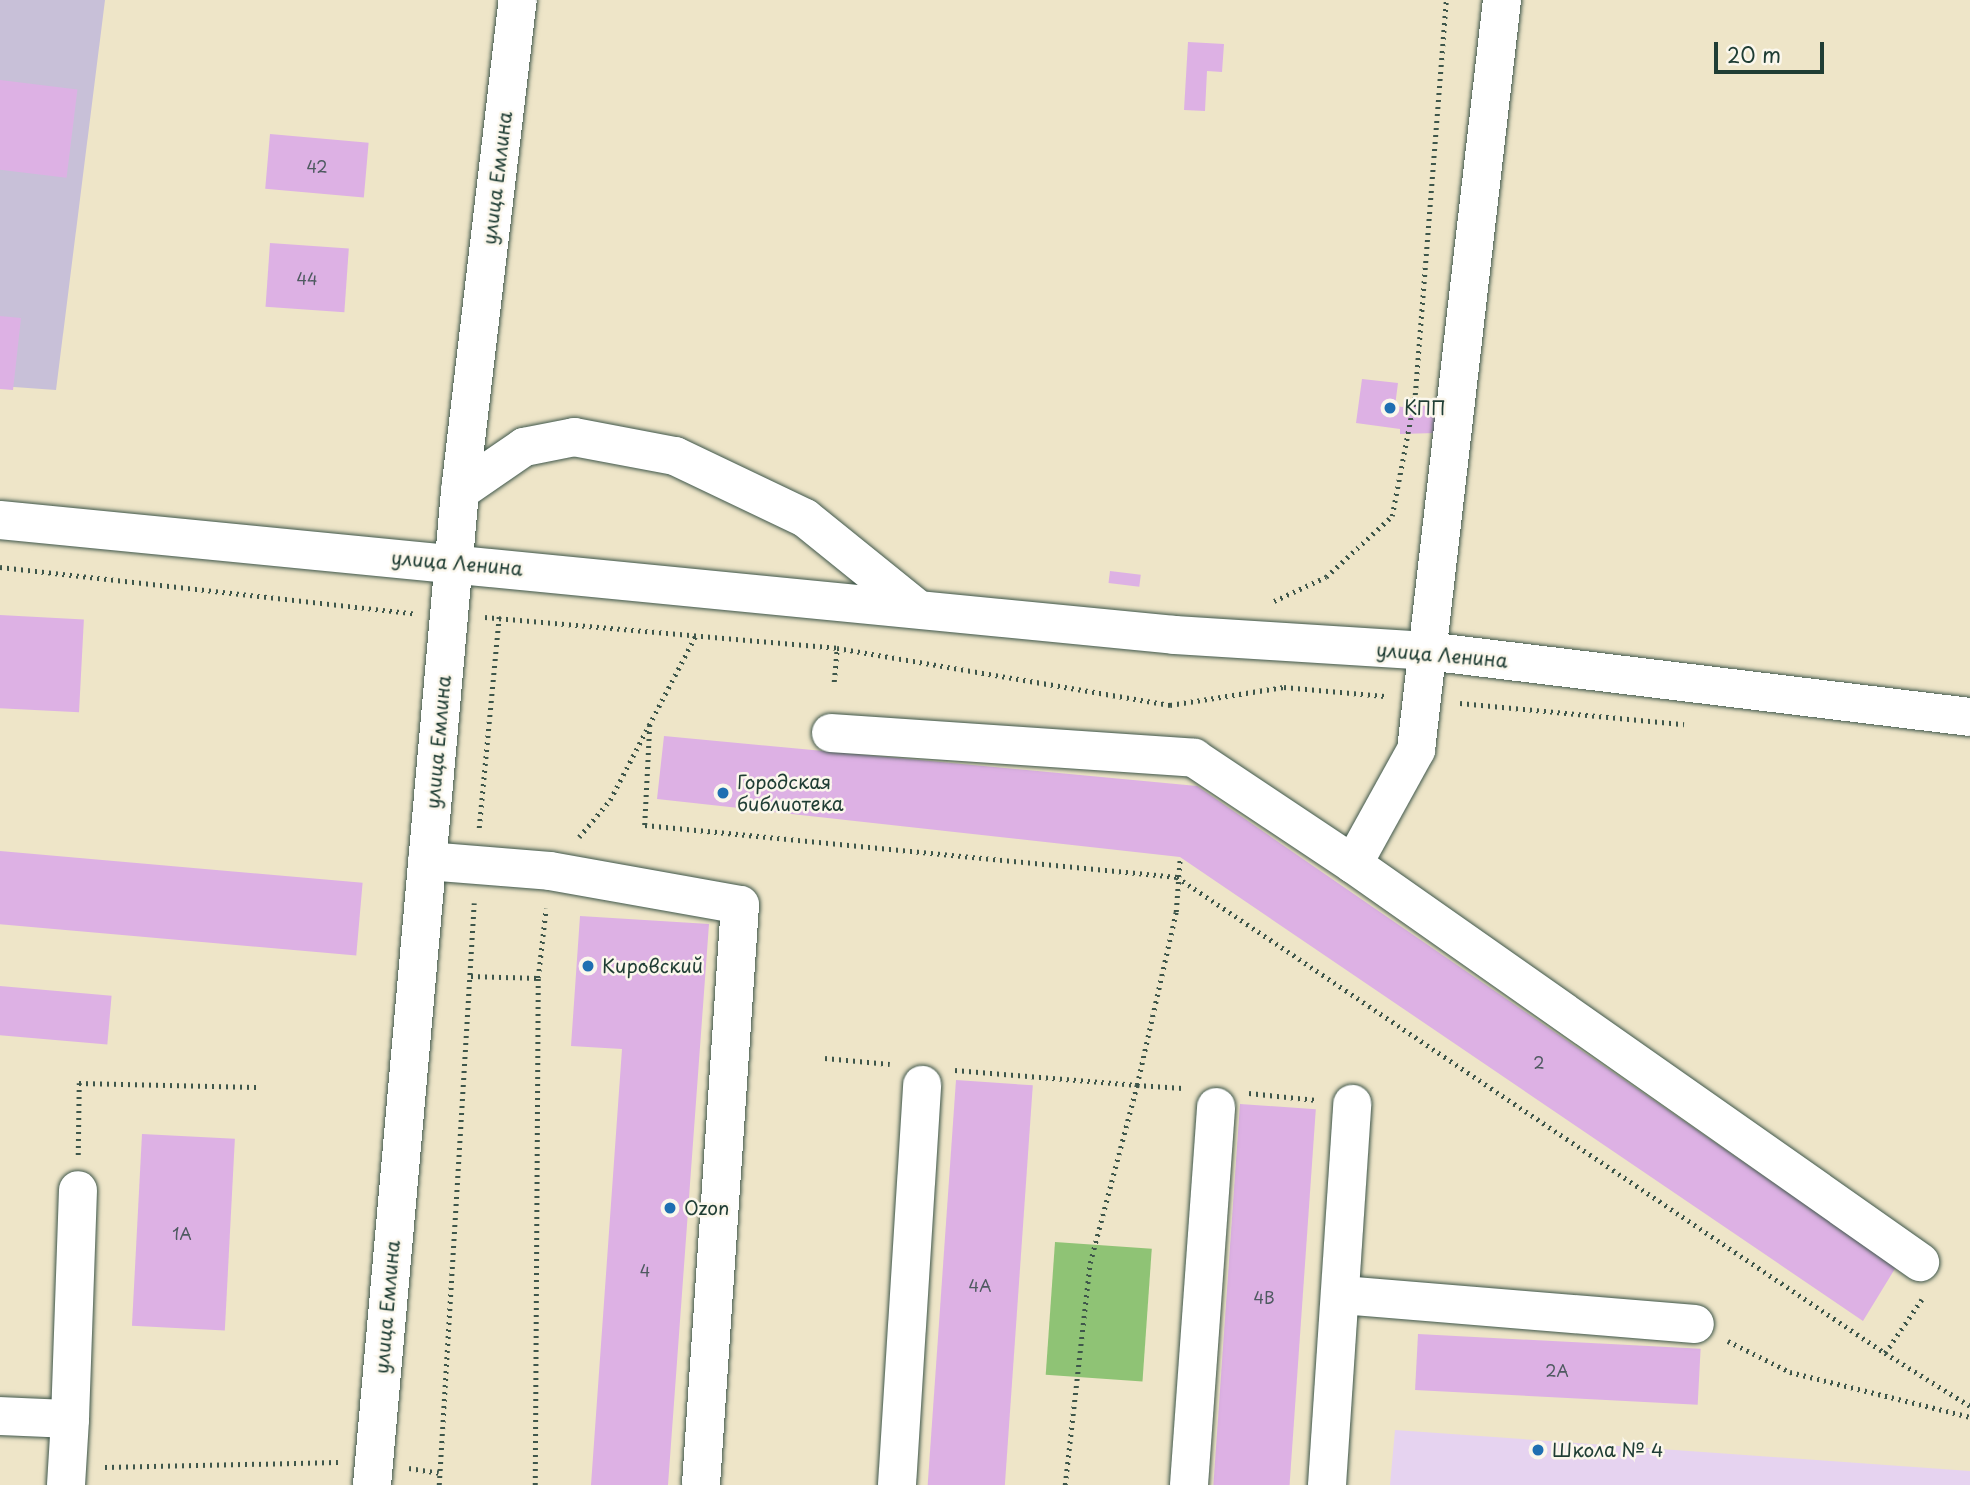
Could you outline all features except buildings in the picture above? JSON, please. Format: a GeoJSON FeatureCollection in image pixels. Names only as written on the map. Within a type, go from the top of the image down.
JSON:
{"type":"FeatureCollection","features":[{"type":"Feature","properties":{"kind":"street","name":"улица Емлина"},"geometry":{"type":"LineString","coordinates":[[373,1473],[460,491],[518,0]]}},
{"type":"Feature","properties":{"kind":"street"},"geometry":{"type":"LineString","coordinates":[[1353,864],[1416,750],[1503,0]]}},
{"type":"Feature","properties":{"kind":"street"},"geometry":{"type":"LineString","coordinates":[[460,491],[524,447],[575,436],[675,456],[805,518],[914,606]]}},
{"type":"Feature","properties":{"kind":"street","name":"улица Ленина"},"geometry":{"type":"LineString","coordinates":[[0,520],[914,606],[1174,635],[1427,651],[1970,717]]}},
{"type":"Feature","properties":{"kind":"street"},"geometry":{"type":"LineString","coordinates":[[831,733],[1194,758],[1353,864],[1920,1262]]}},
{"type":"Feature","properties":{"kind":"street"},"geometry":{"type":"LineString","coordinates":[[427,861],[550,871],[740,905],[701,1485]]}},
{"type":"Feature","properties":{"kind":"street"},"geometry":{"type":"LineString","coordinates":[[897,1485],[923,1073]]}},
{"type":"Feature","properties":{"kind":"street"},"geometry":{"type":"LineString","coordinates":[[1189,1485],[1216,1099]]}},
{"type":"Feature","properties":{"kind":"street"},"geometry":{"type":"LineString","coordinates":[[1328,1485],[1352,1104]]}},
{"type":"Feature","properties":{"kind":"street"},"geometry":{"type":"LineString","coordinates":[[67,1476],[78,1190]]}},
{"type":"Feature","properties":{"kind":"street"},"geometry":{"type":"LineString","coordinates":[[1342,1295],[1695,1324]]}},
{"type":"Feature","properties":{"kind":"street"},"geometry":{"type":"LineString","coordinates":[[0,1416],[70,1419]]}},
{"type":"Feature","properties":{"kind":"path"},"geometry":{"type":"LineString","coordinates":[[1268,603],[1326,577],[1392,516],[1415,395],[1446,0]]}},
{"type":"Feature","properties":{"kind":"path"},"geometry":{"type":"LineString","coordinates":[[0,567],[449,617],[499,617],[837,648],[1171,705],[1283,687],[1696,725]]}},
{"type":"Feature","properties":{"kind":"path"},"geometry":{"type":"LineString","coordinates":[[439,1485],[476,865],[499,617]]}},
{"type":"Feature","properties":{"kind":"path"},"geometry":{"type":"LineString","coordinates":[[536,1485],[538,978],[550,871],[610,800],[696,635]]}},
{"type":"Feature","properties":{"kind":"path"},"geometry":{"type":"LineString","coordinates":[[834,682],[837,648]]}},
{"type":"Feature","properties":{"kind":"path"},"geometry":{"type":"LineString","coordinates":[[650,725],[645,825],[1177,877],[1885,1353],[1970,1406]]}},
{"type":"Feature","properties":{"kind":"path"},"geometry":{"type":"LineString","coordinates":[[1065,1485],[1090,1263],[1137,1085],[1176,912],[1180,856]]}},
{"type":"Feature","properties":{"kind":"path"},"geometry":{"type":"LineString","coordinates":[[471,976],[538,978]]}},
{"type":"Feature","properties":{"kind":"path"},"geometry":{"type":"LineString","coordinates":[[825,1058],[923,1073],[1137,1085],[1216,1099],[1352,1104]]}},
{"type":"Feature","properties":{"kind":"path"},"geometry":{"type":"LineString","coordinates":[[78,1190],[79,1083],[258,1087]]}},
{"type":"Feature","properties":{"kind":"path"},"geometry":{"type":"LineString","coordinates":[[1885,1353],[1929,1287],[1920,1262]]}},
{"type":"Feature","properties":{"kind":"path"},"geometry":{"type":"LineString","coordinates":[[1695,1324],[1790,1372],[1970,1417]]}},
{"type":"Feature","properties":{"kind":"path"},"geometry":{"type":"LineString","coordinates":[[67,1476],[439,1473]]}},
{"type":"Feature","properties":{"kind":"shaded area"},"geometry":{"type":"Polygon","coordinates":[[[0,0],[105,0],[56,390],[0,386],[0,0]]]}},
{"type":"Feature","properties":{"kind":"shaded area","name":"Школа № 4"},"geometry":{"type":"Polygon","coordinates":[[[1395,1430],[1970,1471],[1970,1485],[1390,1485],[1395,1430]]]}},
{"type":"Feature","properties":{"kind":"green space"},"geometry":{"type":"Polygon","coordinates":[[[1055,1242],[1152,1249],[1142,1381],[1046,1375],[1055,1242]]]}},
{"type":"Feature","properties":{"kind":"place","name":"КПП"},"geometry":{"type":"Point","coordinates":[1390,408]}},
{"type":"Feature","properties":{"kind":"place","name":"Городская библиотека"},"geometry":{"type":"Point","coordinates":[723,793]}},
{"type":"Feature","properties":{"kind":"place","name":"Кировский"},"geometry":{"type":"Point","coordinates":[588,966]}},
{"type":"Feature","properties":{"kind":"place","name":"Ozon"},"geometry":{"type":"Point","coordinates":[670,1208]}},
{"type":"Feature","properties":{"kind":"place","name":"Школа № 4"},"geometry":{"type":"Point","coordinates":[1538,1450]}}]}
